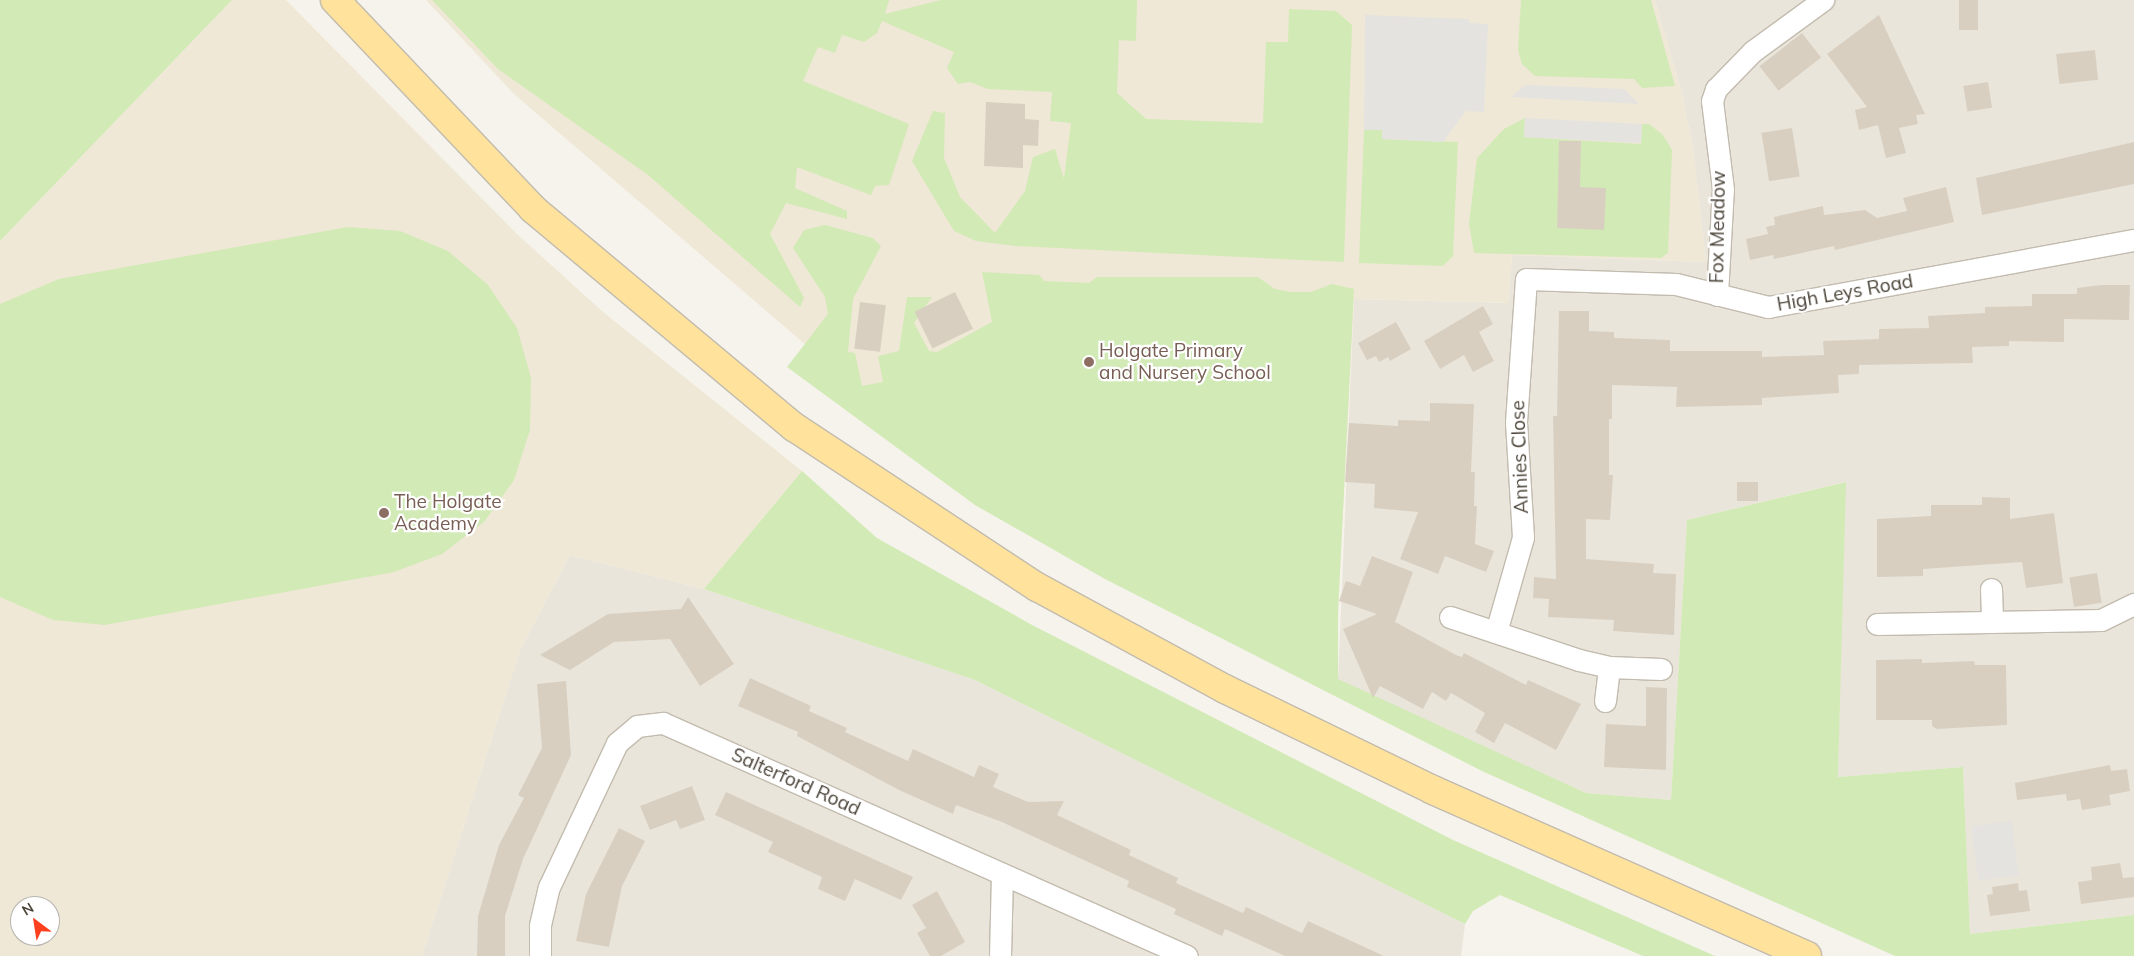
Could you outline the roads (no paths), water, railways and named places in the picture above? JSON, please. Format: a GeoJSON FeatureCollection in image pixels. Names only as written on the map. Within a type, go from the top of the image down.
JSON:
{"type":"FeatureCollection","features":[{"type":"Feature","properties":{"kind":"main road"},"geometry":{"type":"LineString","coordinates":[[335,0],[533,209],[608,272],[794,427],[1037,587],[1224,689],[1433,790],[1807,956]]}},
{"type":"Feature","properties":{"kind":"street","name":"Fox Meadow"},"geometry":{"type":"LineString","coordinates":[[1717,296],[1723,189],[1712,101],[1716,89],[1753,51],[1823,0]]}},
{"type":"Feature","properties":{"kind":"street","name":"High Leys Road"},"geometry":{"type":"LineString","coordinates":[[1526,279],[1676,284],[1717,296],[1768,307],[2134,240]]}},
{"type":"Feature","properties":{"kind":"street","name":"Annies Close"},"geometry":{"type":"LineString","coordinates":[[1496,632],[1522,537],[1516,422],[1526,279]]}},
{"type":"Feature","properties":{"kind":"street"},"geometry":{"type":"LineString","coordinates":[[1991,589],[1992,622]]}},
{"type":"Feature","properties":{"kind":"street"},"geometry":{"type":"LineString","coordinates":[[1877,624],[2101,620],[2134,604]]}},
{"type":"Feature","properties":{"kind":"street"},"geometry":{"type":"LineString","coordinates":[[1450,616],[1609,667],[1661,669]]}},
{"type":"Feature","properties":{"kind":"street"},"geometry":{"type":"LineString","coordinates":[[1605,701],[1609,667]]}},
{"type":"Feature","properties":{"kind":"street","name":"Salterford Road"},"geometry":{"type":"LineString","coordinates":[[540,956],[540,925],[549,887],[617,743],[637,726],[662,723],[1187,956]]}},
{"type":"Feature","properties":{"kind":"street"},"geometry":{"type":"LineString","coordinates":[[1000,956],[1002,874]]}},
{"type":"Feature","properties":{"kind":"place","name":"Holgate Primary and Nursery School"},"geometry":{"type":"Point","coordinates":[1089,362]}},
{"type":"Feature","properties":{"kind":"place","name":"The Holgate Academy"},"geometry":{"type":"Point","coordinates":[384,513]}}]}
